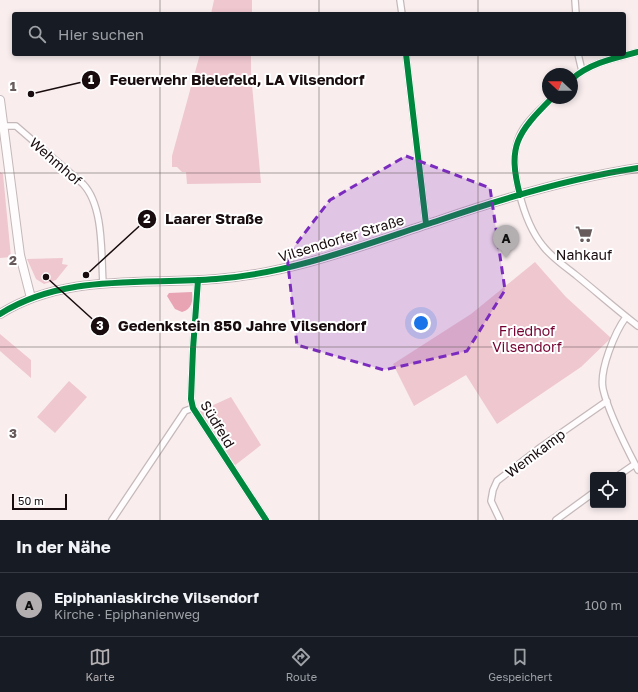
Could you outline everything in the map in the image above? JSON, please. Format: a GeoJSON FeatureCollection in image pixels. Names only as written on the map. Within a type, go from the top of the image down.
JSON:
{"type":"FeatureCollection","features":[{"type":"Feature","properties":{"kind":"main road"},"geometry":{"type":"LineString","coordinates":[[0,100],[20,255],[31,298]]}},
{"type":"Feature","properties":{"kind":"main road","name":"Vilsendorfer Straße"},"geometry":{"type":"LineString","coordinates":[[0,314],[31,298],[72,287],[103,283],[198,280],[247,275],[299,265],[331,257],[426,224],[520,195],[595,176],[638,168]]}},
{"type":"Feature","properties":{"kind":"street"},"geometry":{"type":"LineString","coordinates":[[400,0],[402,12]]}},
{"type":"Feature","properties":{"kind":"street"},"geometry":{"type":"LineString","coordinates":[[575,0],[576,12]]}},
{"type":"Feature","properties":{"kind":"street"},"geometry":{"type":"LineString","coordinates":[[626,55],[638,52]]}},
{"type":"Feature","properties":{"kind":"street"},"geometry":{"type":"LineString","coordinates":[[406,56],[426,224]]}},
{"type":"Feature","properties":{"kind":"street"},"geometry":{"type":"LineString","coordinates":[[578,56],[582,71]]}},
{"type":"Feature","properties":{"kind":"street"},"geometry":{"type":"LineString","coordinates":[[578,74],[606,61],[624,56]]}},
{"type":"Feature","properties":{"kind":"street"},"geometry":{"type":"LineString","coordinates":[[547,104],[520,135],[515,147],[514,169],[520,195],[534,232],[543,246],[638,326]]}},
{"type":"Feature","properties":{"kind":"street","name":"Wehmhof"},"geometry":{"type":"LineString","coordinates":[[3,126],[16,126],[77,179],[90,193],[98,219],[103,283]]}},
{"type":"Feature","properties":{"kind":"street","name":"Südfeld"},"geometry":{"type":"LineString","coordinates":[[198,280],[191,399],[193,408],[266,520]]}},
{"type":"Feature","properties":{"kind":"street"},"geometry":{"type":"LineString","coordinates":[[626,317],[614,342],[602,375],[603,388],[607,401],[638,470]]}},
{"type":"Feature","properties":{"kind":"street","name":"Wemkamp"},"geometry":{"type":"LineString","coordinates":[[500,520],[491,501],[493,490],[497,481],[541,447],[607,401]]}},
{"type":"Feature","properties":{"kind":"street","name":"Südfeld"},"geometry":{"type":"LineString","coordinates":[[112,520],[185,411],[193,408]]}},
{"type":"Feature","properties":{"kind":"street"},"geometry":{"type":"LineString","coordinates":[[623,472],[635,464]]}},
{"type":"Feature","properties":{"kind":"street"},"geometry":{"type":"LineString","coordinates":[[556,520],[590,495]]}},
{"type":"Feature","properties":{"kind":"highlighted area"},"geometry":{"type":"Polygon","coordinates":[[[406,156],[490,188],[505,290],[467,351],[384,370],[297,345],[287,256],[330,200],[406,156]]]}},
{"type":"Feature","properties":{"kind":"green space"},"geometry":{"type":"Polygon","coordinates":[[[214,0],[252,0],[252,12],[211,12],[214,0]]]}},
{"type":"Feature","properties":{"kind":"green space"},"geometry":{"type":"Polygon","coordinates":[[[199,56],[251,56],[251,74],[261,183],[187,184],[186,172],[182,172],[177,167],[172,167],[172,156],[199,56]]]}},
{"type":"Feature","properties":{"kind":"green space"},"geometry":{"type":"Polygon","coordinates":[[[0,172],[3,174],[11,257],[0,258],[0,172]]]}},
{"type":"Feature","properties":{"kind":"green space"},"geometry":{"type":"Polygon","coordinates":[[[63,258],[62,264],[68,265],[56,280],[44,284],[36,279],[27,259],[63,258]]]}},
{"type":"Feature","properties":{"kind":"green space","name":"Friedhof Vilsendorf"},"geometry":{"type":"Polygon","coordinates":[[[535,262],[566,297],[611,338],[581,367],[497,424],[466,375],[414,406],[393,364],[471,314],[535,262]]]}},
{"type":"Feature","properties":{"kind":"green space"},"geometry":{"type":"Polygon","coordinates":[[[0,334],[31,360],[31,378],[0,351],[0,334]]]}},
{"type":"Feature","properties":{"kind":"green space"},"geometry":{"type":"Polygon","coordinates":[[[69,381],[87,397],[55,433],[37,417],[69,381]]]}},
{"type":"Feature","properties":{"kind":"green space"},"geometry":{"type":"Polygon","coordinates":[[[231,397],[261,445],[234,466],[198,412],[231,397]]]}},
{"type":"Feature","properties":{"kind":"shaded area"},"geometry":{"type":"Polygon","coordinates":[[[192,292],[190,307],[182,312],[175,309],[167,296],[169,293],[192,292]]]}},
{"type":"Feature","properties":{"kind":"cycle path"},"geometry":{"type":"LineString","coordinates":[[626,55],[638,52]]}},
{"type":"Feature","properties":{"kind":"cycle path"},"geometry":{"type":"LineString","coordinates":[[406,56],[426,224]]}},
{"type":"Feature","properties":{"kind":"cycle path"},"geometry":{"type":"LineString","coordinates":[[578,74],[595,65],[623,56]]}},
{"type":"Feature","properties":{"kind":"cycle path"},"geometry":{"type":"LineString","coordinates":[[520,195],[516,178],[515,164],[515,152],[518,141],[530,121],[546,104]]}},
{"type":"Feature","properties":{"kind":"cycle path"},"geometry":{"type":"LineString","coordinates":[[0,314],[25,301],[51,292],[78,286],[105,283],[216,279],[274,271],[357,248],[489,204],[538,190],[588,177],[638,168]]}},
{"type":"Feature","properties":{"kind":"cycle path"},"geometry":{"type":"LineString","coordinates":[[198,280],[191,399],[193,408],[266,520]]}},
{"type":"Feature","properties":{"kind":"place","name":"Feuerwehr Bielefeld, LA Vilsendorf"},"geometry":{"type":"Point","coordinates":[31,94]}},
{"type":"Feature","properties":{"kind":"place","name":"Nahkauf"},"geometry":{"type":"Point","coordinates":[584,234]}},
{"type":"Feature","properties":{"kind":"place","name":"Epiphaniaskirche Vilsendorf"},"geometry":{"type":"Point","coordinates":[506,258]}},
{"type":"Feature","properties":{"kind":"place","name":"Laarer Straße"},"geometry":{"type":"Point","coordinates":[86,275]}},
{"type":"Feature","properties":{"kind":"place","name":"Gedenkstein 850 Jahre Vilsendorf"},"geometry":{"type":"Point","coordinates":[46,277]}}]}
